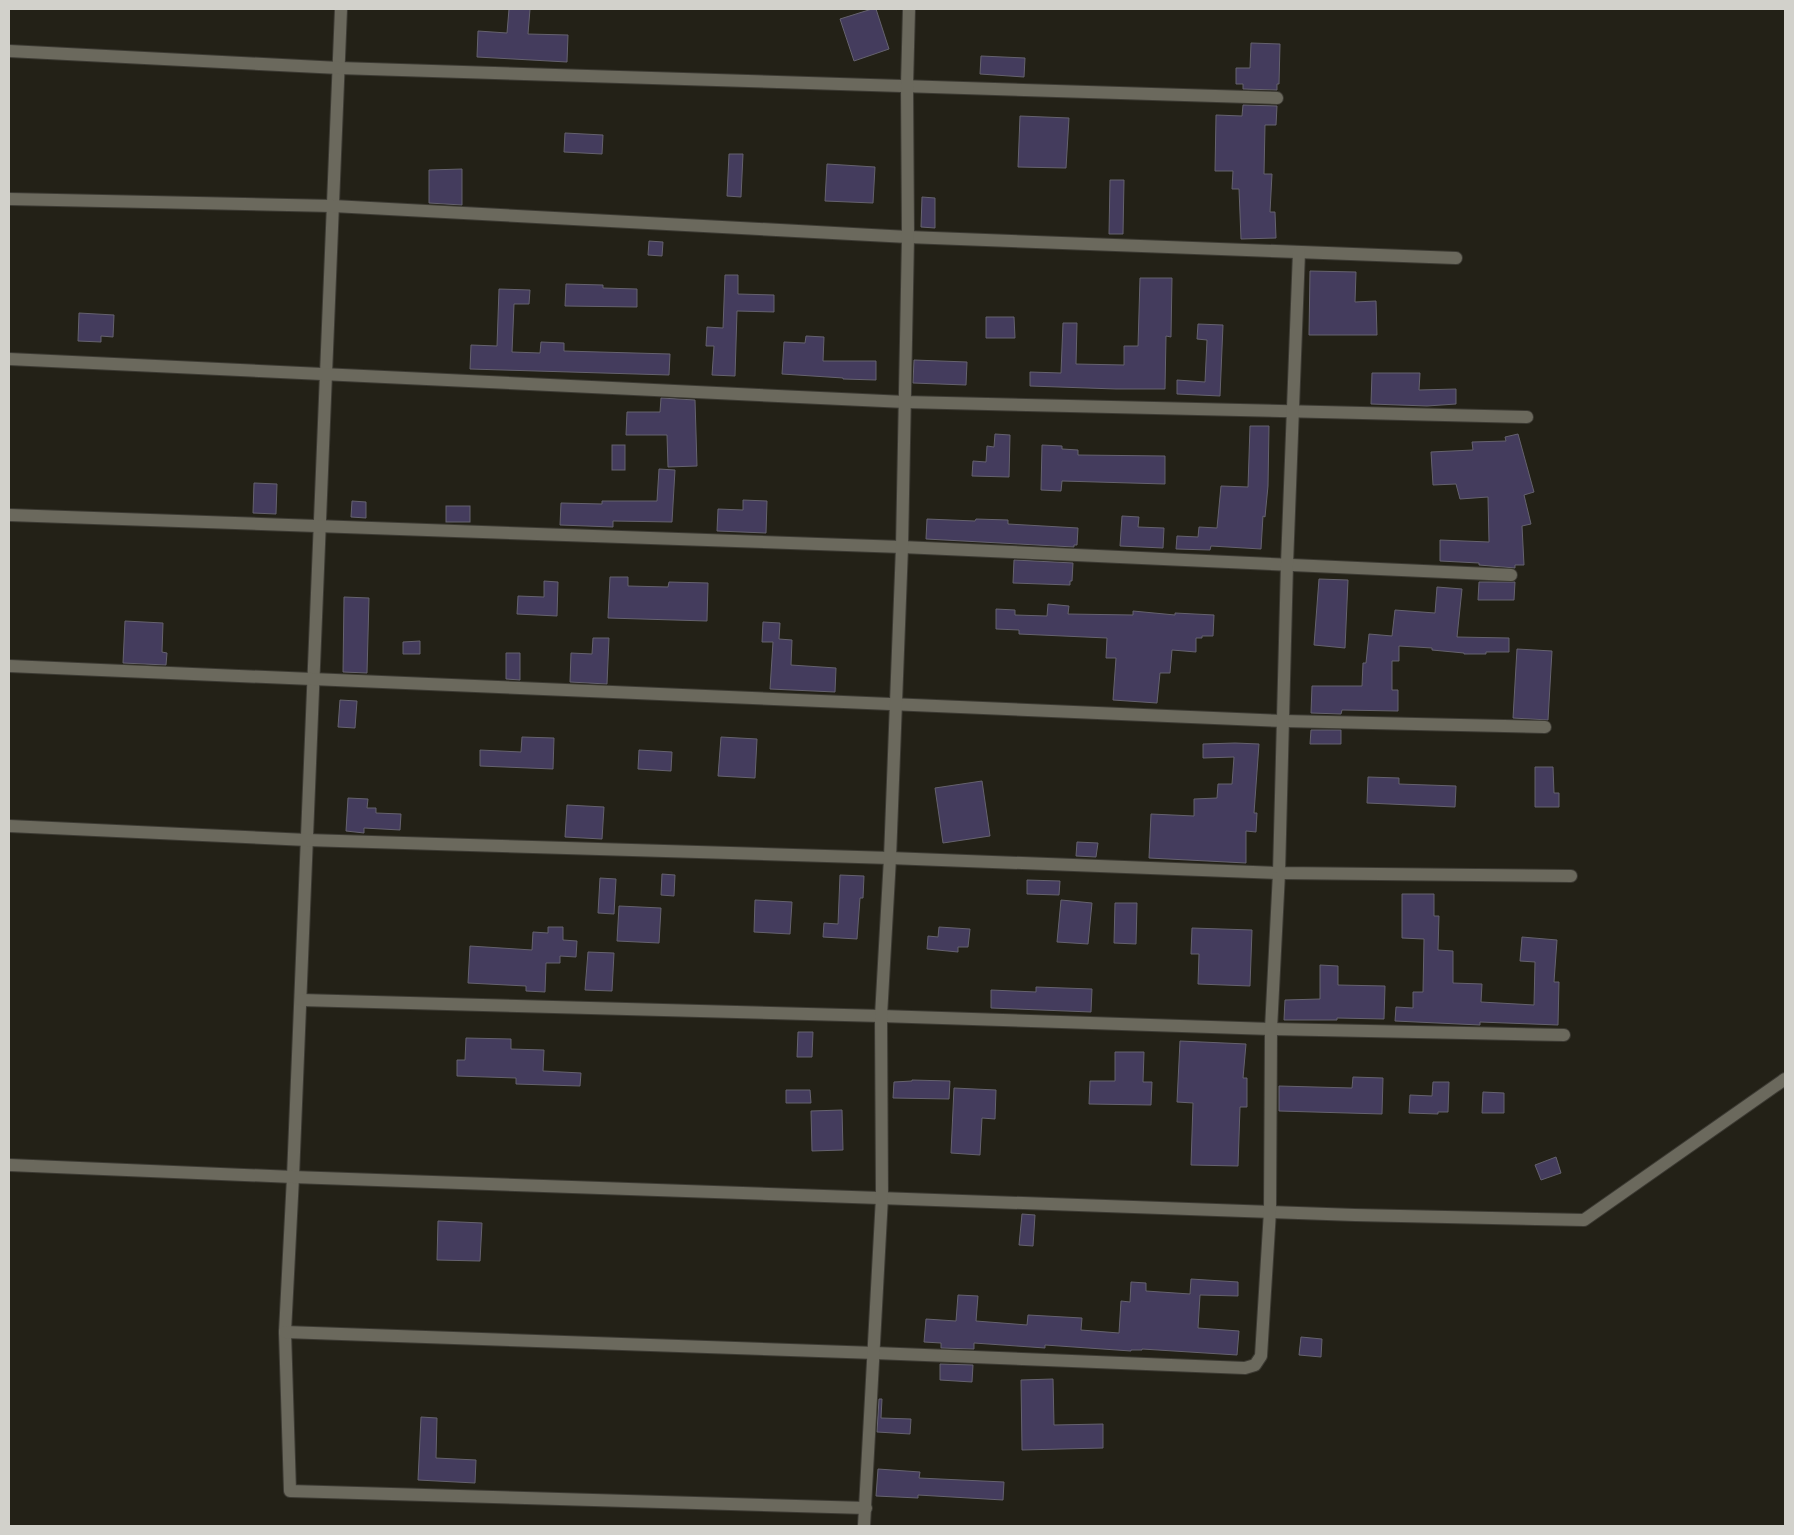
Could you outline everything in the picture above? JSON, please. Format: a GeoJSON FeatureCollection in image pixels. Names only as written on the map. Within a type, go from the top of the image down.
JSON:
{"type":"FeatureCollection","features":[{"type":"Feature","properties":{"kind":"street"},"geometry":{"type":"LineString","coordinates":[[341,9],[285,1332],[290,1491],[866,1508]]}},
{"type":"Feature","properties":{"kind":"street"},"geometry":{"type":"LineString","coordinates":[[864,1526],[875,1353],[882,1197],[882,1016],[902,548],[908,237],[907,85],[909,9]]}},
{"type":"Feature","properties":{"kind":"street"},"geometry":{"type":"LineString","coordinates":[[9,51],[339,68],[1277,98]]}},
{"type":"Feature","properties":{"kind":"street"},"geometry":{"type":"LineString","coordinates":[[9,199],[333,206],[908,237],[1456,258]]}},
{"type":"Feature","properties":{"kind":"street"},"geometry":{"type":"LineString","coordinates":[[285,1332],[1245,1368],[1255,1364],[1261,1356],[1270,1210],[1271,1029],[1279,873],[1298,252]]}},
{"type":"Feature","properties":{"kind":"street"},"geometry":{"type":"LineString","coordinates":[[9,359],[905,402],[1527,416]]}},
{"type":"Feature","properties":{"kind":"street"},"geometry":{"type":"LineString","coordinates":[[9,514],[902,548],[1511,575]]}},
{"type":"Feature","properties":{"kind":"street"},"geometry":{"type":"LineString","coordinates":[[9,666],[1284,721],[1545,727]]}},
{"type":"Feature","properties":{"kind":"street"},"geometry":{"type":"LineString","coordinates":[[9,826],[307,840],[890,858],[1279,873],[1571,876]]}},
{"type":"Feature","properties":{"kind":"street"},"geometry":{"type":"LineString","coordinates":[[300,1000],[1271,1029],[1564,1035]]}},
{"type":"Feature","properties":{"kind":"street"},"geometry":{"type":"LineString","coordinates":[[9,1165],[293,1177],[1354,1214],[1584,1220],[1785,1079]]}},
{"type":"Feature","properties":{"kind":"building"},"geometry":{"type":"Polygon","coordinates":[[[509,9],[530,9],[528,34],[568,35],[567,62],[477,57],[478,31],[507,33],[509,9]]]}},
{"type":"Feature","properties":{"kind":"building"},"geometry":{"type":"Polygon","coordinates":[[[876,9],[889,49],[854,61],[840,19],[876,9]]]}},
{"type":"Feature","properties":{"kind":"building"},"geometry":{"type":"Polygon","coordinates":[[[1251,43],[1280,44],[1279,84],[1277,84],[1277,90],[1243,89],[1243,84],[1236,84],[1236,68],[1250,68],[1251,43]]]}},
{"type":"Feature","properties":{"kind":"building"},"geometry":{"type":"Polygon","coordinates":[[[981,56],[1025,58],[1024,77],[980,74],[981,56]]]}},
{"type":"Feature","properties":{"kind":"building"},"geometry":{"type":"Polygon","coordinates":[[[1243,105],[1277,106],[1276,125],[1265,125],[1264,174],[1272,174],[1270,212],[1275,212],[1276,238],[1241,239],[1239,189],[1232,189],[1233,171],[1215,171],[1216,115],[1242,116],[1243,105]]]}},
{"type":"Feature","properties":{"kind":"building"},"geometry":{"type":"Polygon","coordinates":[[[1020,116],[1069,118],[1066,168],[1018,167],[1020,116]]]}},
{"type":"Feature","properties":{"kind":"building"},"geometry":{"type":"Polygon","coordinates":[[[565,133],[603,135],[602,154],[564,152],[565,133]]]}},
{"type":"Feature","properties":{"kind":"building"},"geometry":{"type":"Polygon","coordinates":[[[729,154],[743,154],[741,197],[727,196],[729,154]]]}},
{"type":"Feature","properties":{"kind":"building"},"geometry":{"type":"Polygon","coordinates":[[[827,164],[875,167],[873,203],[825,201],[827,164]]]}},
{"type":"Feature","properties":{"kind":"building"},"geometry":{"type":"Polygon","coordinates":[[[462,169],[462,205],[429,203],[429,170],[462,169]]]}},
{"type":"Feature","properties":{"kind":"building"},"geometry":{"type":"Polygon","coordinates":[[[1110,180],[1124,180],[1123,234],[1109,234],[1110,180]]]}},
{"type":"Feature","properties":{"kind":"building"},"geometry":{"type":"Polygon","coordinates":[[[922,197],[935,198],[935,228],[921,227],[922,197]]]}},
{"type":"Feature","properties":{"kind":"building"},"geometry":{"type":"Polygon","coordinates":[[[649,241],[663,242],[662,256],[648,255],[649,241]]]}},
{"type":"Feature","properties":{"kind":"building"},"geometry":{"type":"Polygon","coordinates":[[[1310,271],[1356,272],[1355,302],[1376,301],[1377,335],[1309,335],[1310,271]]]}},
{"type":"Feature","properties":{"kind":"building"},"geometry":{"type":"Polygon","coordinates":[[[725,275],[738,275],[738,294],[774,295],[774,312],[737,311],[735,376],[712,375],[714,346],[706,346],[707,327],[723,328],[725,275]]]}},
{"type":"Feature","properties":{"kind":"building"},"geometry":{"type":"Polygon","coordinates":[[[1140,278],[1172,278],[1171,337],[1166,336],[1165,389],[1030,386],[1030,372],[1061,373],[1063,323],[1077,323],[1076,364],[1124,365],[1124,346],[1138,346],[1140,278]]]}},
{"type":"Feature","properties":{"kind":"building"},"geometry":{"type":"Polygon","coordinates":[[[566,284],[603,285],[603,288],[637,289],[637,307],[565,306],[566,284]]]}},
{"type":"Feature","properties":{"kind":"building"},"geometry":{"type":"Polygon","coordinates":[[[499,289],[530,290],[529,304],[514,304],[512,352],[540,353],[541,342],[564,343],[564,351],[670,354],[669,375],[470,369],[471,345],[497,346],[499,289]]]}},
{"type":"Feature","properties":{"kind":"building"},"geometry":{"type":"Polygon","coordinates":[[[79,313],[114,315],[113,337],[101,336],[101,342],[78,341],[79,313]]]}},
{"type":"Feature","properties":{"kind":"building"},"geometry":{"type":"Polygon","coordinates":[[[986,317],[1014,317],[1015,338],[986,338],[986,317]]]}},
{"type":"Feature","properties":{"kind":"building"},"geometry":{"type":"Polygon","coordinates":[[[1198,324],[1223,325],[1220,396],[1177,394],[1177,380],[1205,382],[1207,340],[1197,339],[1198,324]]]}},
{"type":"Feature","properties":{"kind":"building"},"geometry":{"type":"Polygon","coordinates":[[[806,336],[824,337],[823,361],[876,361],[876,380],[782,374],[784,342],[805,343],[806,336]]]}},
{"type":"Feature","properties":{"kind":"building"},"geometry":{"type":"Polygon","coordinates":[[[914,360],[967,362],[966,385],[913,383],[914,360]]]}},
{"type":"Feature","properties":{"kind":"building"},"geometry":{"type":"Polygon","coordinates":[[[1372,373],[1420,373],[1419,390],[1456,389],[1456,404],[1427,406],[1371,404],[1372,373]]]}},
{"type":"Feature","properties":{"kind":"building"},"geometry":{"type":"Polygon","coordinates":[[[661,398],[695,400],[697,466],[668,467],[667,435],[626,435],[627,412],[660,412],[661,398]]]}},
{"type":"Feature","properties":{"kind":"building"},"geometry":{"type":"Polygon","coordinates":[[[1250,426],[1269,426],[1268,486],[1265,517],[1263,516],[1261,549],[1211,546],[1210,550],[1176,549],[1177,536],[1198,537],[1199,527],[1217,528],[1221,486],[1248,487],[1250,426]]]}},
{"type":"Feature","properties":{"kind":"building"},"geometry":{"type":"Polygon","coordinates":[[[995,434],[1010,435],[1009,477],[972,476],[973,461],[986,462],[987,446],[994,447],[995,434]]]}},
{"type":"Feature","properties":{"kind":"building"},"geometry":{"type":"Polygon","coordinates":[[[1518,434],[1534,492],[1524,495],[1531,524],[1522,526],[1524,565],[1515,565],[1515,568],[1479,565],[1479,563],[1440,561],[1440,540],[1489,542],[1488,497],[1460,499],[1456,484],[1433,485],[1431,452],[1473,450],[1472,442],[1506,441],[1505,437],[1518,434]]]}},
{"type":"Feature","properties":{"kind":"building"},"geometry":{"type":"Polygon","coordinates":[[[612,445],[625,445],[625,470],[612,470],[612,445]]]}},
{"type":"Feature","properties":{"kind":"building"},"geometry":{"type":"Polygon","coordinates":[[[1042,445],[1062,446],[1062,449],[1078,450],[1078,455],[1165,456],[1165,484],[1062,481],[1061,491],[1041,490],[1042,445]]]}},
{"type":"Feature","properties":{"kind":"building"},"geometry":{"type":"Polygon","coordinates":[[[659,469],[675,470],[672,522],[613,521],[613,527],[560,525],[561,503],[602,504],[602,501],[657,501],[659,469]]]}},
{"type":"Feature","properties":{"kind":"building"},"geometry":{"type":"Polygon","coordinates":[[[254,483],[277,484],[276,514],[253,513],[254,483]]]}},
{"type":"Feature","properties":{"kind":"building"},"geometry":{"type":"Polygon","coordinates":[[[743,500],[767,501],[766,533],[717,531],[718,509],[743,510],[743,500]]]}},
{"type":"Feature","properties":{"kind":"building"},"geometry":{"type":"Polygon","coordinates":[[[352,501],[366,502],[366,518],[351,517],[352,501]]]}},
{"type":"Feature","properties":{"kind":"building"},"geometry":{"type":"Polygon","coordinates":[[[446,506],[470,506],[470,522],[446,522],[446,506]]]}},
{"type":"Feature","properties":{"kind":"building"},"geometry":{"type":"Polygon","coordinates":[[[1122,516],[1139,517],[1138,527],[1164,528],[1163,548],[1120,546],[1122,516]]]}},
{"type":"Feature","properties":{"kind":"building"},"geometry":{"type":"Polygon","coordinates":[[[927,519],[1008,520],[1008,524],[1078,528],[1077,545],[1074,545],[1074,547],[926,539],[927,519]]]}},
{"type":"Feature","properties":{"kind":"building"},"geometry":{"type":"Polygon","coordinates":[[[1014,560],[1073,563],[1072,581],[1070,581],[1070,585],[1013,583],[1014,560]]]}},
{"type":"Feature","properties":{"kind":"building"},"geometry":{"type":"Polygon","coordinates":[[[610,577],[628,577],[628,586],[668,587],[669,582],[708,583],[707,621],[608,618],[610,577]]]}},
{"type":"Feature","properties":{"kind":"building"},"geometry":{"type":"Polygon","coordinates":[[[1319,579],[1348,580],[1345,648],[1314,645],[1319,579]]]}},
{"type":"Feature","properties":{"kind":"building"},"geometry":{"type":"Polygon","coordinates":[[[544,581],[558,582],[557,616],[517,614],[518,596],[544,597],[544,581]]]}},
{"type":"Feature","properties":{"kind":"building"},"geometry":{"type":"Polygon","coordinates":[[[1479,582],[1515,582],[1514,600],[1478,600],[1479,582]]]}},
{"type":"Feature","properties":{"kind":"building"},"geometry":{"type":"Polygon","coordinates":[[[1437,587],[1462,589],[1457,637],[1509,638],[1509,652],[1464,654],[1432,650],[1432,648],[1399,646],[1399,661],[1392,661],[1392,690],[1398,690],[1398,711],[1342,710],[1341,714],[1311,713],[1312,686],[1362,686],[1363,663],[1366,663],[1369,634],[1392,636],[1395,610],[1435,613],[1437,587]]]}},
{"type":"Feature","properties":{"kind":"building"},"geometry":{"type":"Polygon","coordinates":[[[344,597],[369,598],[367,673],[343,672],[344,597]]]}},
{"type":"Feature","properties":{"kind":"building"},"geometry":{"type":"Polygon","coordinates":[[[1048,604],[1069,606],[1068,614],[1133,615],[1133,611],[1175,615],[1175,613],[1214,615],[1213,636],[1196,638],[1196,652],[1172,650],[1170,673],[1160,673],[1157,703],[1113,700],[1116,658],[1106,658],[1107,638],[1019,634],[1019,630],[996,629],[996,609],[1015,610],[1015,615],[1047,616],[1048,604]]]}},
{"type":"Feature","properties":{"kind":"building"},"geometry":{"type":"Polygon","coordinates":[[[125,621],[163,623],[162,652],[167,653],[166,665],[123,663],[125,621]]]}},
{"type":"Feature","properties":{"kind":"building"},"geometry":{"type":"Polygon","coordinates":[[[763,622],[780,623],[779,639],[792,640],[791,665],[836,668],[835,692],[770,689],[773,642],[762,642],[763,622]]]}},
{"type":"Feature","properties":{"kind":"building"},"geometry":{"type":"Polygon","coordinates":[[[593,638],[609,638],[607,684],[570,682],[571,653],[592,654],[593,638]]]}},
{"type":"Feature","properties":{"kind":"building"},"geometry":{"type":"Polygon","coordinates":[[[420,641],[420,654],[403,654],[403,642],[420,641]]]}},
{"type":"Feature","properties":{"kind":"building"},"geometry":{"type":"Polygon","coordinates":[[[1517,649],[1552,651],[1548,720],[1513,718],[1517,649]]]}},
{"type":"Feature","properties":{"kind":"building"},"geometry":{"type":"Polygon","coordinates":[[[506,653],[520,653],[520,680],[506,679],[506,653]]]}},
{"type":"Feature","properties":{"kind":"building"},"geometry":{"type":"Polygon","coordinates":[[[340,700],[357,701],[355,728],[338,727],[340,700]]]}},
{"type":"Feature","properties":{"kind":"building"},"geometry":{"type":"Polygon","coordinates":[[[1311,730],[1341,730],[1341,744],[1310,744],[1311,730]]]}},
{"type":"Feature","properties":{"kind":"building"},"geometry":{"type":"Polygon","coordinates":[[[522,737],[554,738],[553,769],[480,766],[480,750],[521,752],[522,737]]]}},
{"type":"Feature","properties":{"kind":"building"},"geometry":{"type":"Polygon","coordinates":[[[721,737],[757,739],[755,778],[718,776],[721,737]]]}},
{"type":"Feature","properties":{"kind":"building"},"geometry":{"type":"Polygon","coordinates":[[[1203,744],[1259,744],[1254,813],[1257,813],[1256,832],[1246,831],[1246,863],[1149,858],[1151,814],[1194,816],[1194,799],[1217,798],[1218,784],[1232,784],[1234,757],[1203,758],[1203,744]]]}},
{"type":"Feature","properties":{"kind":"building"},"geometry":{"type":"Polygon","coordinates":[[[639,750],[672,752],[671,771],[638,769],[639,750]]]}},
{"type":"Feature","properties":{"kind":"building"},"geometry":{"type":"Polygon","coordinates":[[[1535,767],[1553,767],[1554,793],[1559,793],[1559,807],[1535,807],[1535,767]]]}},
{"type":"Feature","properties":{"kind":"building"},"geometry":{"type":"Polygon","coordinates":[[[1368,777],[1399,778],[1399,784],[1456,786],[1455,807],[1367,803],[1368,777]]]}},
{"type":"Feature","properties":{"kind":"building"},"geometry":{"type":"Polygon","coordinates":[[[982,781],[990,836],[943,843],[935,788],[982,781]]]}},
{"type":"Feature","properties":{"kind":"building"},"geometry":{"type":"Polygon","coordinates":[[[348,798],[368,799],[367,808],[376,808],[376,813],[401,814],[400,830],[364,828],[364,833],[346,831],[348,798]]]}},
{"type":"Feature","properties":{"kind":"building"},"geometry":{"type":"Polygon","coordinates":[[[567,805],[604,807],[602,839],[565,837],[567,805]]]}},
{"type":"Feature","properties":{"kind":"building"},"geometry":{"type":"Polygon","coordinates":[[[1077,842],[1098,843],[1096,857],[1076,856],[1077,842]]]}},
{"type":"Feature","properties":{"kind":"building"},"geometry":{"type":"Polygon","coordinates":[[[662,874],[675,875],[674,896],[661,895],[662,874]]]}},
{"type":"Feature","properties":{"kind":"building"},"geometry":{"type":"Polygon","coordinates":[[[840,875],[864,876],[863,898],[860,898],[857,939],[823,937],[824,923],[838,924],[840,875]]]}},
{"type":"Feature","properties":{"kind":"building"},"geometry":{"type":"Polygon","coordinates":[[[600,878],[616,879],[614,914],[598,913],[600,878]]]}},
{"type":"Feature","properties":{"kind":"building"},"geometry":{"type":"Polygon","coordinates":[[[1027,880],[1060,881],[1059,895],[1027,894],[1027,880]]]}},
{"type":"Feature","properties":{"kind":"building"},"geometry":{"type":"Polygon","coordinates":[[[1402,894],[1434,894],[1434,916],[1439,916],[1438,950],[1453,951],[1453,983],[1482,984],[1481,1002],[1534,1005],[1535,962],[1520,961],[1522,937],[1557,940],[1554,982],[1559,982],[1558,1025],[1480,1022],[1480,1025],[1395,1021],[1396,1007],[1413,1008],[1413,992],[1423,992],[1424,939],[1402,938],[1402,894]]]}},
{"type":"Feature","properties":{"kind":"building"},"geometry":{"type":"Polygon","coordinates":[[[755,900],[792,902],[790,934],[754,932],[755,900]]]}},
{"type":"Feature","properties":{"kind":"building"},"geometry":{"type":"Polygon","coordinates":[[[1061,900],[1092,903],[1088,944],[1057,942],[1061,900]]]}},
{"type":"Feature","properties":{"kind":"building"},"geometry":{"type":"Polygon","coordinates":[[[1115,903],[1137,903],[1136,944],[1114,943],[1115,903]]]}},
{"type":"Feature","properties":{"kind":"building"},"geometry":{"type":"Polygon","coordinates":[[[619,906],[661,908],[659,943],[617,941],[619,906]]]}},
{"type":"Feature","properties":{"kind":"building"},"geometry":{"type":"Polygon","coordinates":[[[548,927],[563,927],[563,940],[577,941],[576,957],[560,956],[560,963],[546,963],[545,992],[526,991],[526,986],[468,983],[470,946],[532,950],[533,932],[548,933],[548,927]]]}},
{"type":"Feature","properties":{"kind":"building"},"geometry":{"type":"Polygon","coordinates":[[[939,927],[970,929],[968,947],[958,947],[958,952],[927,949],[928,936],[938,937],[939,927]]]}},
{"type":"Feature","properties":{"kind":"building"},"geometry":{"type":"Polygon","coordinates":[[[1192,928],[1252,930],[1250,986],[1198,984],[1199,954],[1191,954],[1192,928]]]}},
{"type":"Feature","properties":{"kind":"building"},"geometry":{"type":"Polygon","coordinates":[[[588,952],[614,953],[612,991],[585,990],[588,952]]]}},
{"type":"Feature","properties":{"kind":"building"},"geometry":{"type":"Polygon","coordinates":[[[1320,965],[1338,966],[1338,985],[1385,986],[1384,1019],[1284,1020],[1285,1000],[1320,999],[1320,965]]]}},
{"type":"Feature","properties":{"kind":"building"},"geometry":{"type":"Polygon","coordinates":[[[1036,987],[1092,989],[1091,1012],[991,1008],[991,990],[1036,992],[1036,987]]]}},
{"type":"Feature","properties":{"kind":"building"},"geometry":{"type":"Polygon","coordinates":[[[798,1032],[813,1032],[812,1057],[797,1057],[798,1032]]]}},
{"type":"Feature","properties":{"kind":"building"},"geometry":{"type":"Polygon","coordinates":[[[466,1038],[511,1039],[511,1049],[544,1050],[543,1071],[581,1073],[580,1086],[516,1084],[516,1078],[457,1076],[457,1060],[465,1060],[466,1038]]]}},
{"type":"Feature","properties":{"kind":"building"},"geometry":{"type":"Polygon","coordinates":[[[1180,1041],[1246,1044],[1243,1078],[1247,1078],[1247,1107],[1240,1107],[1238,1166],[1191,1165],[1193,1103],[1177,1102],[1180,1041]]]}},
{"type":"Feature","properties":{"kind":"building"},"geometry":{"type":"Polygon","coordinates":[[[1115,1052],[1144,1052],[1143,1082],[1152,1082],[1151,1105],[1089,1104],[1090,1081],[1115,1081],[1115,1052]]]}},
{"type":"Feature","properties":{"kind":"building"},"geometry":{"type":"Polygon","coordinates":[[[1353,1077],[1383,1078],[1382,1114],[1279,1111],[1279,1086],[1352,1088],[1353,1077]]]}},
{"type":"Feature","properties":{"kind":"building"},"geometry":{"type":"Polygon","coordinates":[[[912,1080],[950,1081],[949,1099],[893,1098],[894,1082],[912,1080]]]}},
{"type":"Feature","properties":{"kind":"building"},"geometry":{"type":"Polygon","coordinates":[[[1433,1082],[1449,1082],[1448,1112],[1438,1112],[1438,1114],[1409,1113],[1410,1095],[1432,1096],[1433,1082]]]}},
{"type":"Feature","properties":{"kind":"building"},"geometry":{"type":"Polygon","coordinates":[[[954,1088],[996,1090],[995,1119],[982,1118],[980,1155],[951,1153],[954,1088]]]}},
{"type":"Feature","properties":{"kind":"building"},"geometry":{"type":"Polygon","coordinates":[[[786,1090],[810,1090],[811,1103],[786,1103],[786,1090]]]}},
{"type":"Feature","properties":{"kind":"building"},"geometry":{"type":"Polygon","coordinates":[[[1483,1092],[1504,1093],[1504,1113],[1482,1113],[1483,1092]]]}},
{"type":"Feature","properties":{"kind":"building"},"geometry":{"type":"Polygon","coordinates":[[[842,1110],[843,1150],[812,1151],[811,1111],[842,1110]]]}},
{"type":"Feature","properties":{"kind":"building"},"geometry":{"type":"Polygon","coordinates":[[[1556,1157],[1561,1173],[1541,1180],[1535,1165],[1556,1157]]]}},
{"type":"Feature","properties":{"kind":"building"},"geometry":{"type":"Polygon","coordinates":[[[1022,1214],[1035,1215],[1033,1246],[1019,1245],[1022,1214]]]}},
{"type":"Feature","properties":{"kind":"building"},"geometry":{"type":"Polygon","coordinates":[[[438,1221],[482,1223],[480,1261],[437,1260],[438,1221]]]}},
{"type":"Feature","properties":{"kind":"building"},"geometry":{"type":"Polygon","coordinates":[[[1191,1279],[1238,1282],[1238,1296],[1200,1295],[1198,1328],[1239,1331],[1237,1355],[1142,1349],[1131,1351],[1045,1345],[1045,1348],[974,1343],[974,1349],[941,1348],[941,1343],[924,1342],[926,1319],[956,1321],[958,1295],[978,1296],[976,1321],[1027,1325],[1028,1315],[1082,1318],[1081,1330],[1119,1333],[1121,1301],[1130,1302],[1131,1282],[1146,1283],[1146,1291],[1190,1294],[1191,1279]]]}},
{"type":"Feature","properties":{"kind":"building"},"geometry":{"type":"Polygon","coordinates":[[[1301,1337],[1322,1339],[1321,1357],[1299,1355],[1301,1337]]]}},
{"type":"Feature","properties":{"kind":"building"},"geometry":{"type":"Polygon","coordinates":[[[940,1364],[973,1365],[972,1382],[940,1380],[940,1364]]]}},
{"type":"Feature","properties":{"kind":"building"},"geometry":{"type":"Polygon","coordinates":[[[1053,1379],[1054,1425],[1103,1424],[1103,1448],[1022,1450],[1021,1380],[1053,1379]]]}},
{"type":"Feature","properties":{"kind":"building"},"geometry":{"type":"Polygon","coordinates":[[[879,1399],[882,1399],[881,1418],[911,1419],[910,1434],[877,1432],[879,1399]]]}},
{"type":"Feature","properties":{"kind":"building"},"geometry":{"type":"Polygon","coordinates":[[[421,1417],[437,1418],[436,1458],[476,1460],[475,1483],[418,1480],[421,1417]]]}},
{"type":"Feature","properties":{"kind":"building"},"geometry":{"type":"Polygon","coordinates":[[[878,1469],[920,1472],[919,1478],[1004,1482],[1003,1500],[918,1495],[918,1498],[876,1496],[878,1469]]]}}]}
